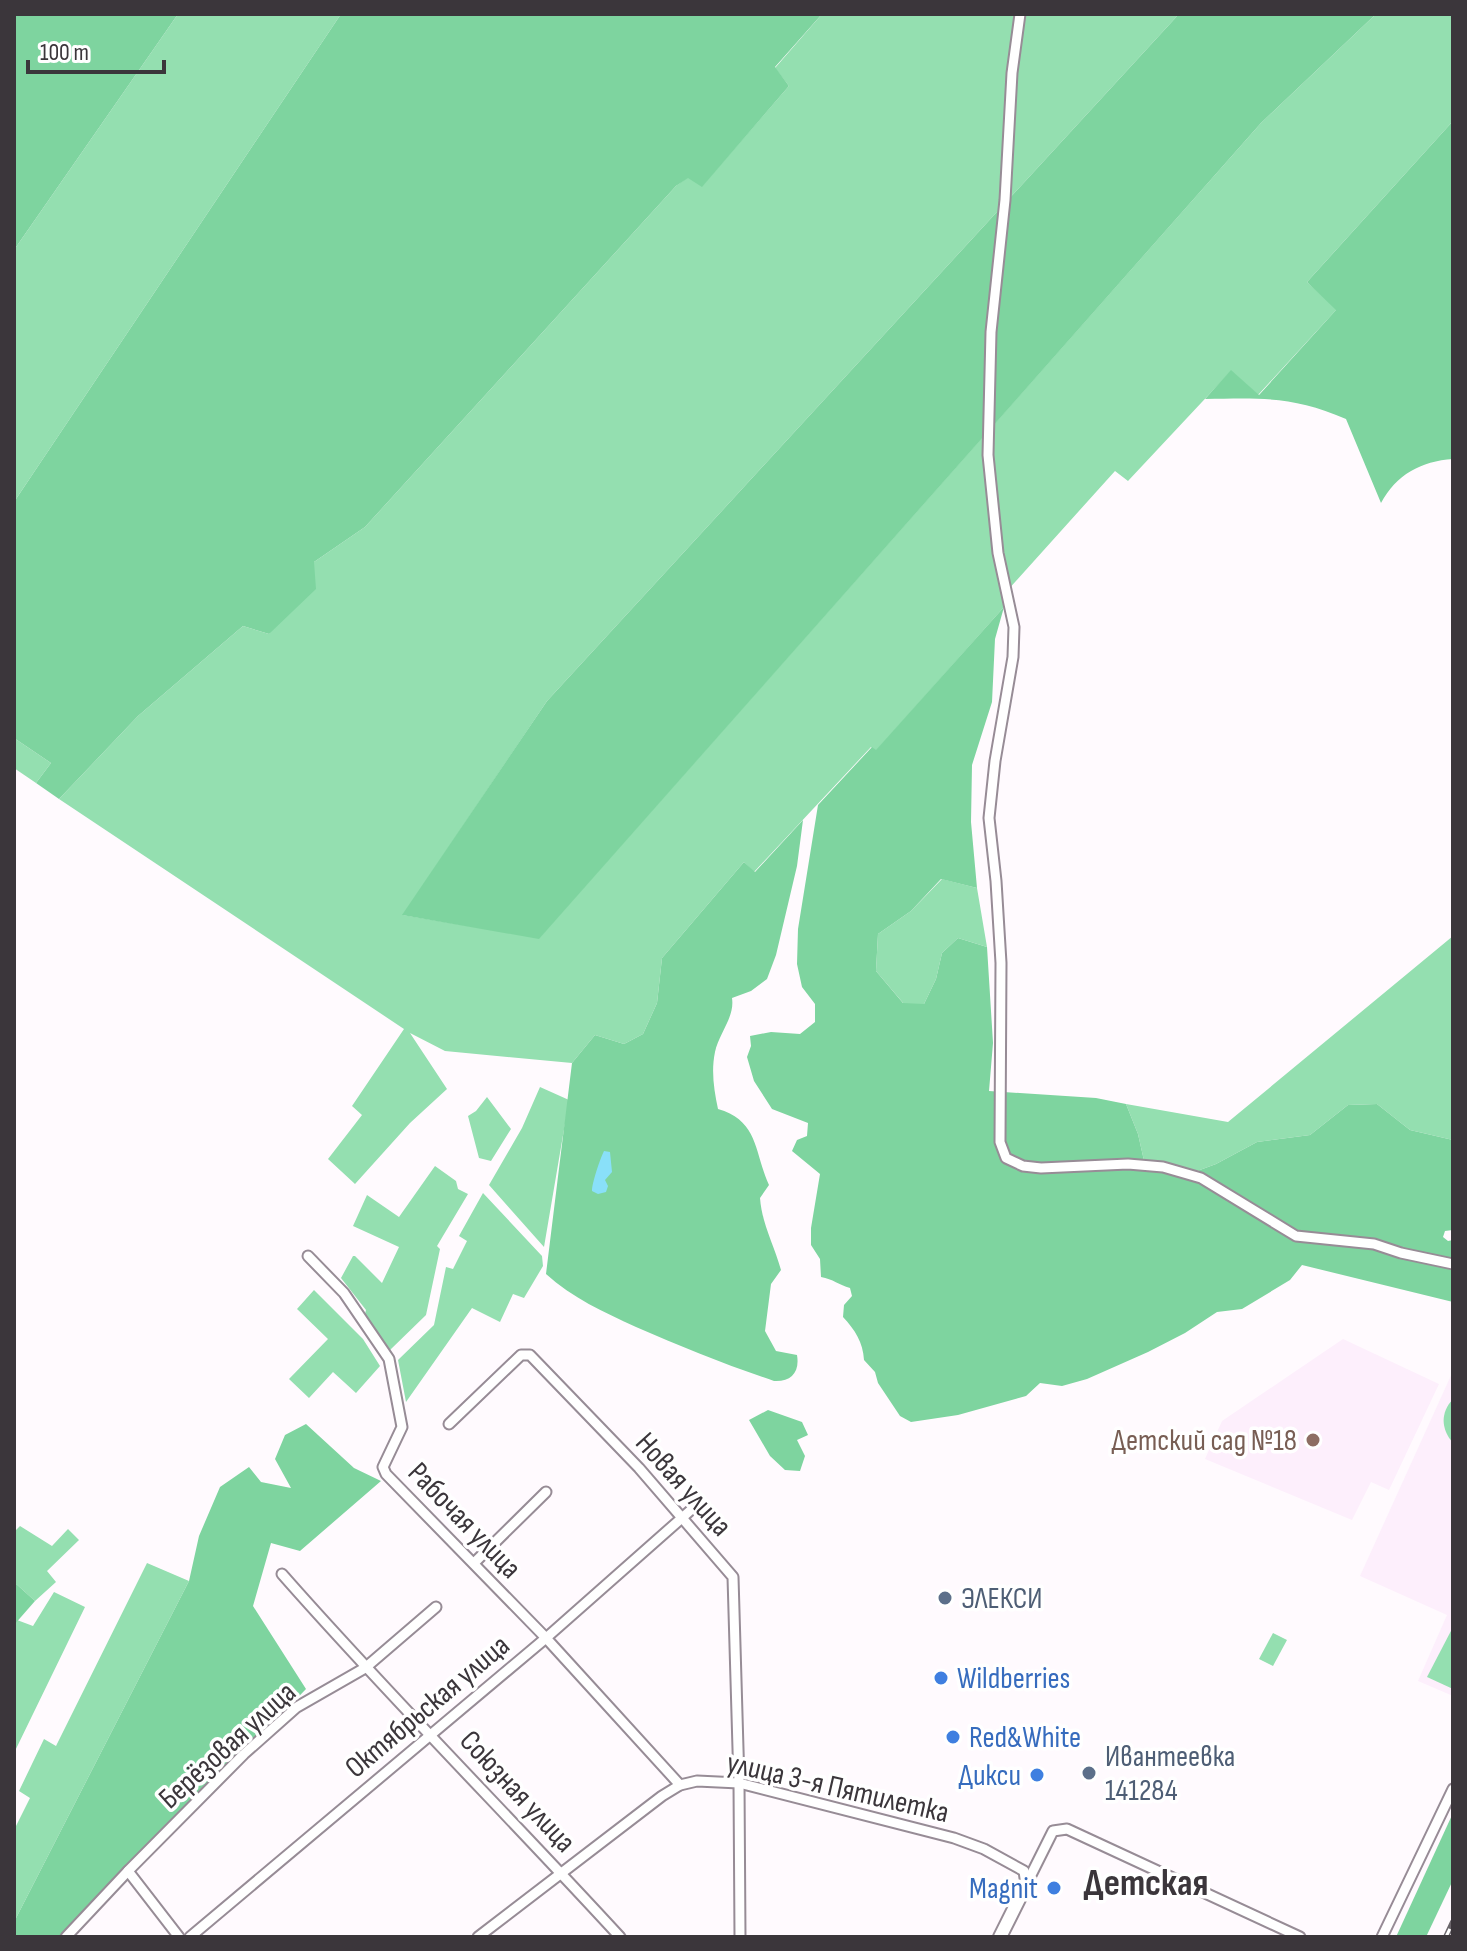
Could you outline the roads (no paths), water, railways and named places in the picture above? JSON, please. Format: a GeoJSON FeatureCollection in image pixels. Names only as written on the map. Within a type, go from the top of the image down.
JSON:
{"type":"FeatureCollection","features":[{"type":"Feature","properties":{"kind":"street"},"geometry":{"type":"LineString","coordinates":[[1020,14],[1012,73],[1005,200],[991,332],[988,455],[998,553],[1014,627],[1013,657],[995,761],[989,818],[1001,963],[1000,1142],[1006,1158],[1023,1166],[1128,1164],[1176,1171],[1201,1178],[1296,1236],[1374,1244],[1453,1264]]}},
{"type":"Feature","properties":{"kind":"street","name":"Рабочая улица"},"geometry":{"type":"LineString","coordinates":[[308,1256],[344,1293],[389,1359],[402,1427],[386,1458],[383,1467],[386,1474],[546,1638],[680,1785]]}},
{"type":"Feature","properties":{"kind":"street","name":"Новая улица"},"geometry":{"type":"LineString","coordinates":[[449,1424],[521,1355],[530,1355],[683,1516],[730,1571],[735,1584],[740,1937]]}},
{"type":"Feature","properties":{"kind":"street"},"geometry":{"type":"LineString","coordinates":[[474,1563],[546,1492]]}},
{"type":"Feature","properties":{"kind":"street","name":"Октябрьская улица"},"geometry":{"type":"LineString","coordinates":[[190,1937],[546,1638],[692,1509]]}},
{"type":"Feature","properties":{"kind":"street","name":"Союзная улица"},"geometry":{"type":"LineString","coordinates":[[282,1574],[365,1668],[430,1733],[620,1937]]}},
{"type":"Feature","properties":{"kind":"street","name":"Берёзовая улица"},"geometry":{"type":"LineString","coordinates":[[66,1937],[244,1754],[297,1707],[365,1668],[436,1607]]}},
{"type":"Feature","properties":{"kind":"street","name":"улица 3-я Пятилетка"},"geometry":{"type":"LineString","coordinates":[[478,1937],[662,1796],[680,1785],[697,1781],[739,1783],[787,1793],[971,1843],[1024,1871],[1026,1885]]}},
{"type":"Feature","properties":{"kind":"street"},"geometry":{"type":"LineString","coordinates":[[1382,1937],[1453,1789]]}},
{"type":"Feature","properties":{"kind":"street"},"geometry":{"type":"LineString","coordinates":[[1000,1937],[1053,1831],[1067,1829],[1300,1937]]}},
{"type":"Feature","properties":{"kind":"street"},"geometry":{"type":"LineString","coordinates":[[128,1871],[179,1937]]}},
{"type":"Feature","properties":{"kind":"water"},"geometry":{"type":"Polygon","coordinates":[[[604,1151],[610,1152],[612,1172],[605,1180],[608,1186],[606,1192],[598,1194],[592,1191],[592,1187],[604,1151]]]}},
{"type":"Feature","properties":{"kind":"railway"},"geometry":{"type":"LineString","coordinates":[[1446,1937],[1453,1922]]}},
{"type":"Feature","properties":{"kind":"place","name":"Детский сад №18"},"geometry":{"type":"Point","coordinates":[1313,1440]}},
{"type":"Feature","properties":{"kind":"place","name":"ЭЛЕКСИ"},"geometry":{"type":"Point","coordinates":[945,1598]}},
{"type":"Feature","properties":{"kind":"place","name":"Wildberries"},"geometry":{"type":"Point","coordinates":[941,1678]}},
{"type":"Feature","properties":{"kind":"place","name":"Red&White"},"geometry":{"type":"Point","coordinates":[953,1737]}},
{"type":"Feature","properties":{"kind":"place","name":"Ивантеевка 141284"},"geometry":{"type":"Point","coordinates":[1089,1773]}},
{"type":"Feature","properties":{"kind":"place","name":"Дикси"},"geometry":{"type":"Point","coordinates":[1037,1775]}},
{"type":"Feature","properties":{"kind":"place","name":"Magnit"},"geometry":{"type":"Point","coordinates":[1054,1888]}},
{"type":"Feature","properties":{"kind":"district","name":"Детская"},"geometry":{"type":"Point","coordinates":[1146,1882]}}]}
